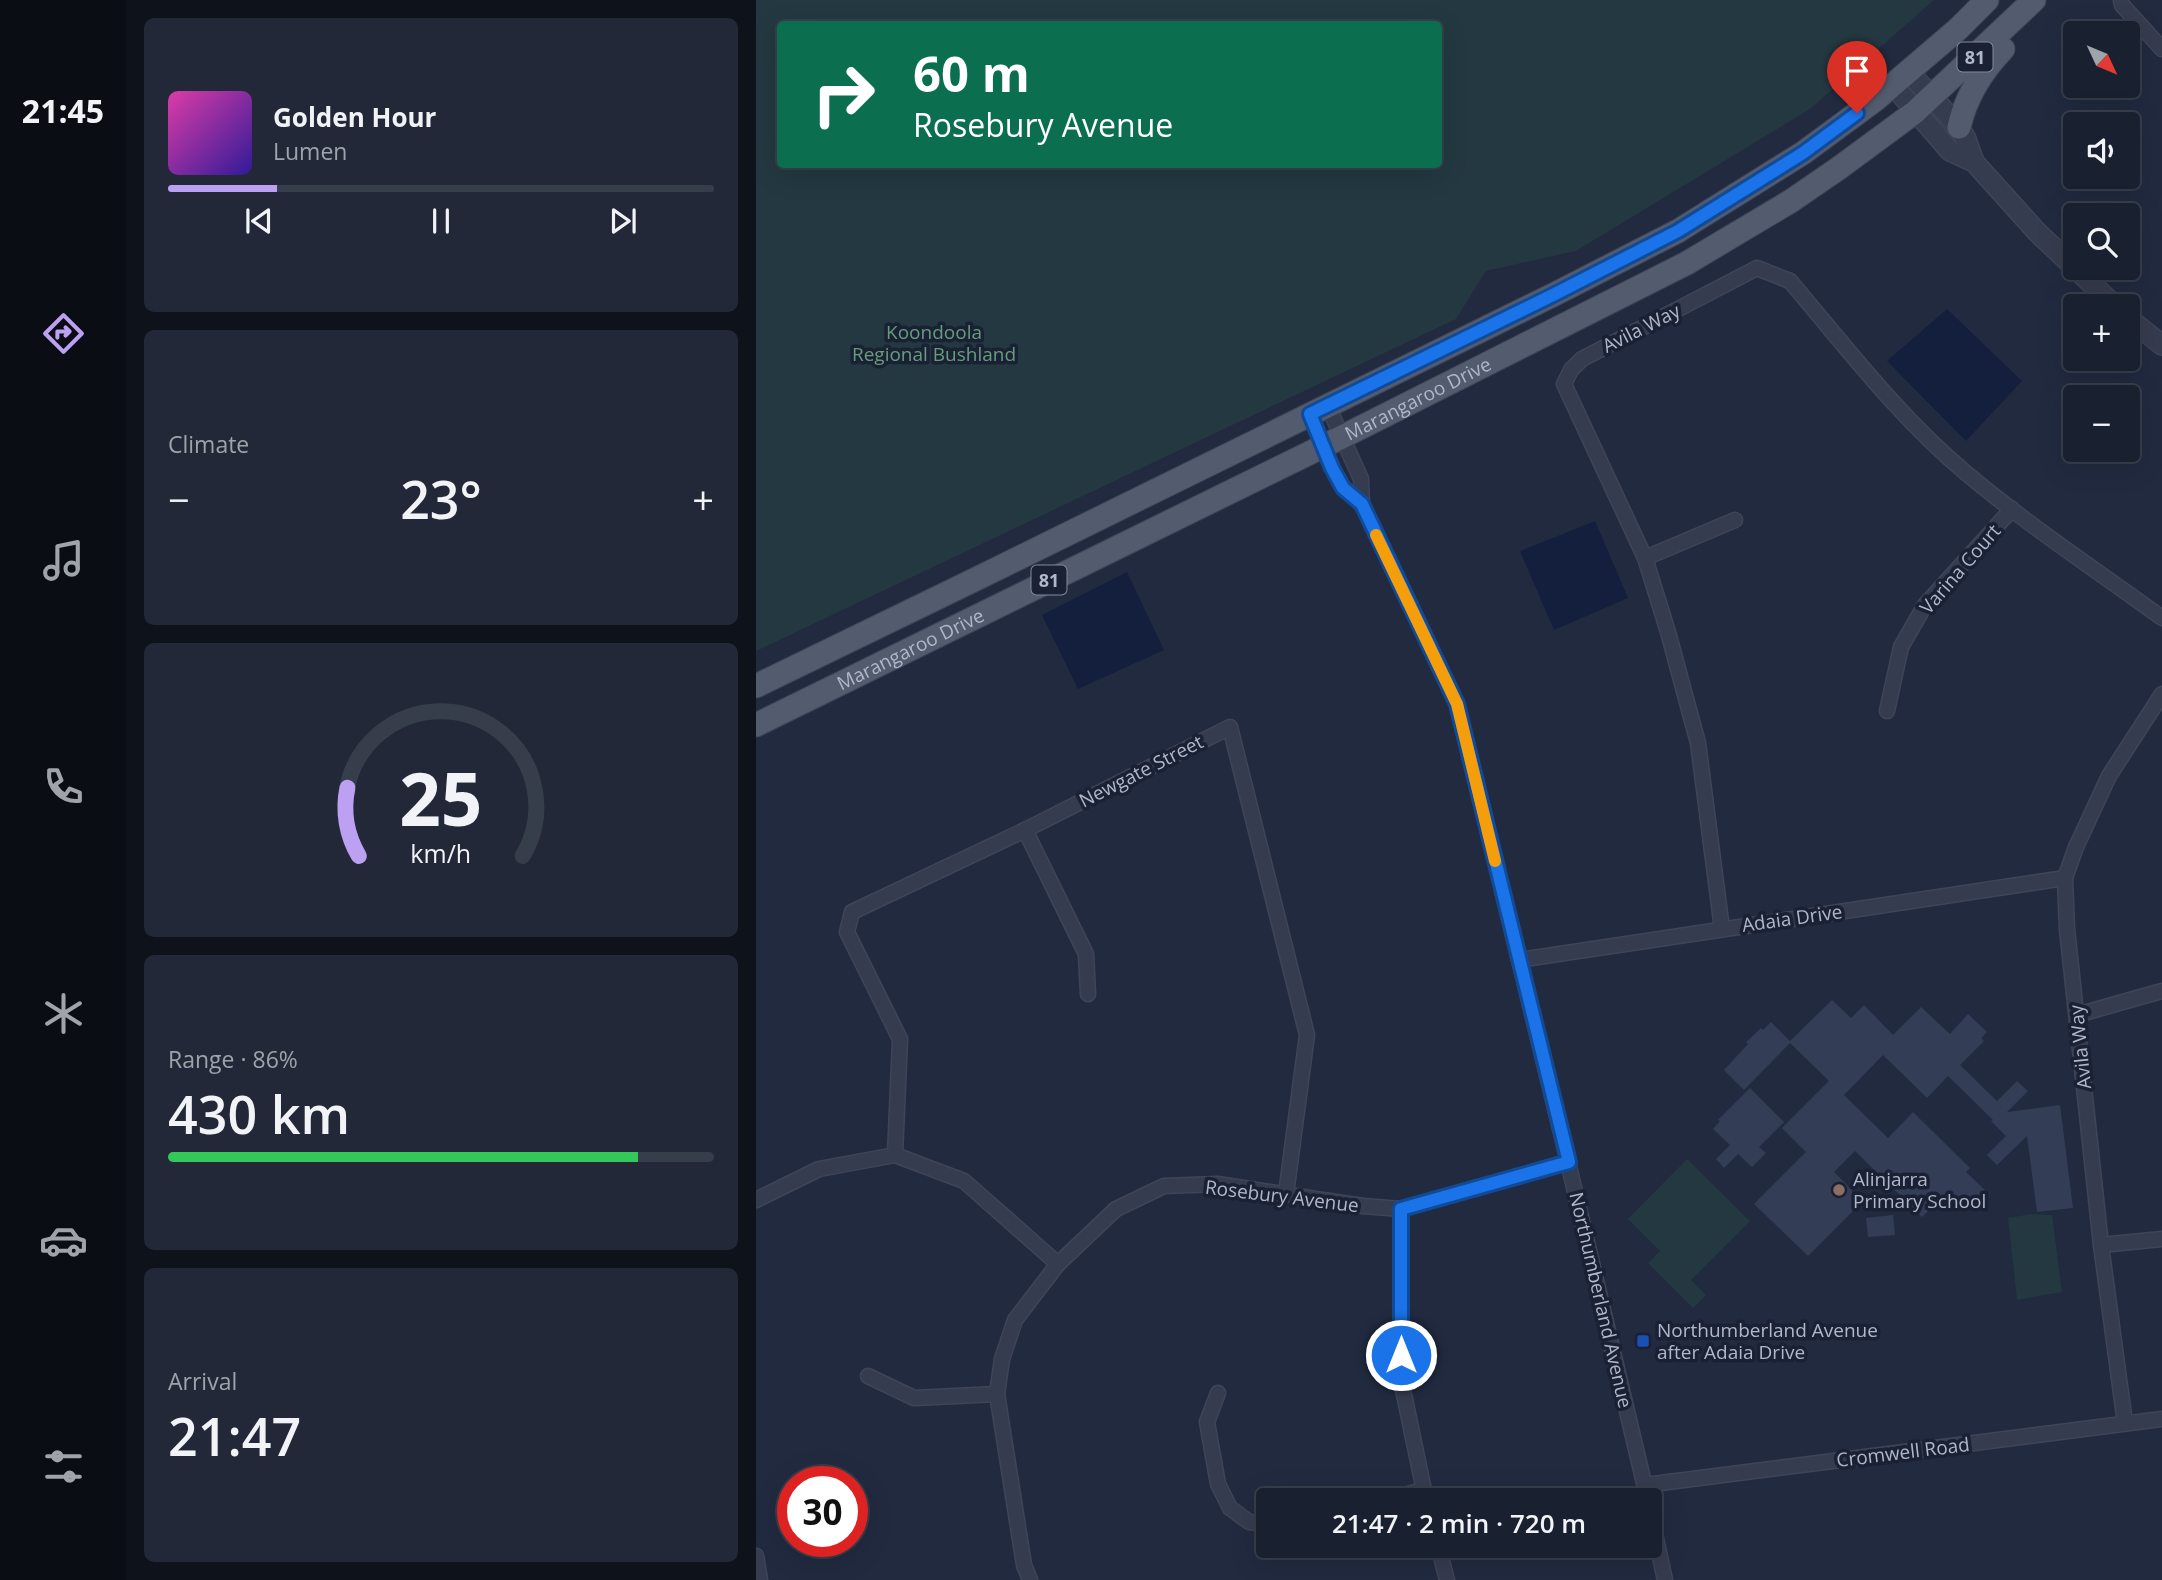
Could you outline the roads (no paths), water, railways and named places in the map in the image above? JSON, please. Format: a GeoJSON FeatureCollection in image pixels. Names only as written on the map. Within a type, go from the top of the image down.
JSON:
{"type":"FeatureCollection","features":[{"type":"Feature","properties":{"kind":"main road","name":"Marangaroo Drive"},"geometry":{"type":"LineString","coordinates":[[756,686],[1678,231],[1803,153],[1901,78],[1987,0]]}},
{"type":"Feature","properties":{"kind":"main road","name":"Marangaroo Drive"},"geometry":{"type":"LineString","coordinates":[[756,725],[1688,264],[1839,169],[1923,104],[2034,0]]}},
{"type":"Feature","properties":{"kind":"main road"},"geometry":{"type":"LineString","coordinates":[[1959,127],[1968,97],[1984,71],[2038,15],[2046,0]]}},
{"type":"Feature","properties":{"kind":"street"},"geometry":{"type":"LineString","coordinates":[[2121,0],[2122,5],[2162,49]]}},
{"type":"Feature","properties":{"kind":"street"},"geometry":{"type":"LineString","coordinates":[[1901,78],[1923,104],[1950,150],[1974,162],[2037,232],[2102,294]]}},
{"type":"Feature","properties":{"kind":"street"},"geometry":{"type":"LineString","coordinates":[[1923,104],[1959,127],[1974,162]]}},
{"type":"Feature","properties":{"kind":"street","name":"Avila Way"},"geometry":{"type":"LineString","coordinates":[[1722,929],[1698,743],[1645,558],[1564,384],[1571,370],[1582,359],[1757,268],[1772,272],[1790,281],[1888,398],[1964,472],[2162,618]]}},
{"type":"Feature","properties":{"kind":"street"},"geometry":{"type":"LineString","coordinates":[[2140,328],[2162,345]]}},
{"type":"Feature","properties":{"kind":"street","name":"Northumberland Avenue"},"geometry":{"type":"LineString","coordinates":[[1319,410],[1333,441],[1361,479],[1362,504],[1457,704],[1569,1162],[1645,1488]]}},
{"type":"Feature","properties":{"kind":"street","name":"Northumberland Avenue"},"geometry":{"type":"LineString","coordinates":[[1333,441],[1332,468],[1343,488],[1362,504]]}},
{"type":"Feature","properties":{"kind":"street","name":"Varina Court"},"geometry":{"type":"LineString","coordinates":[[1887,711],[1901,647],[1925,605],[2012,509]]}},
{"type":"Feature","properties":{"kind":"street"},"geometry":{"type":"LineString","coordinates":[[1645,558],[1735,520]]}},
{"type":"Feature","properties":{"kind":"street","name":"Avila Way"},"geometry":{"type":"LineString","coordinates":[[2125,1423],[2101,1245],[2066,922],[2065,878],[2076,847],[2109,776],[2162,694]]}},
{"type":"Feature","properties":{"kind":"street","name":"Newgate Street"},"geometry":{"type":"LineString","coordinates":[[894,1155],[900,1038],[847,932],[852,912],[1025,830],[1230,727],[1307,1035],[1286,1194]]}},
{"type":"Feature","properties":{"kind":"street"},"geometry":{"type":"LineString","coordinates":[[1025,830],[1086,954],[1088,994]]}},
{"type":"Feature","properties":{"kind":"street","name":"Adaia Drive"},"geometry":{"type":"LineString","coordinates":[[1519,960],[2065,878]]}},
{"type":"Feature","properties":{"kind":"street"},"geometry":{"type":"LineString","coordinates":[[2077,1015],[2162,991]]}},
{"type":"Feature","properties":{"kind":"street"},"geometry":{"type":"LineString","coordinates":[[756,1200],[818,1169],[894,1155],[964,1181],[1058,1264]]}},
{"type":"Feature","properties":{"kind":"street","name":"Rosebury Avenue"},"geometry":{"type":"LineString","coordinates":[[1030,1580],[1024,1564],[997,1394],[1002,1359],[1015,1320],[1058,1264],[1116,1209],[1164,1186],[1217,1184],[1401,1209],[1569,1162]]}},
{"type":"Feature","properties":{"kind":"street"},"geometry":{"type":"LineString","coordinates":[[1401,1209],[1401,1380],[1424,1488]]}},
{"type":"Feature","properties":{"kind":"street"},"geometry":{"type":"LineString","coordinates":[[2101,1245],[2162,1239]]}},
{"type":"Feature","properties":{"kind":"street"},"geometry":{"type":"LineString","coordinates":[[868,1376],[914,1398],[997,1394]]}},
{"type":"Feature","properties":{"kind":"street"},"geometry":{"type":"LineString","coordinates":[[1218,1393],[1207,1422],[1218,1484],[1230,1508],[1249,1522],[1256,1523]]}},
{"type":"Feature","properties":{"kind":"street","name":"Cromwell Road"},"geometry":{"type":"LineString","coordinates":[[1662,1491],[2162,1419]]}},
{"type":"Feature","properties":{"kind":"street"},"geometry":{"type":"LineString","coordinates":[[756,1556],[760,1580]]}},
{"type":"Feature","properties":{"kind":"street"},"geometry":{"type":"LineString","coordinates":[[1441,1558],[1447,1580]]}},
{"type":"Feature","properties":{"kind":"street"},"geometry":{"type":"LineString","coordinates":[[1660,1558],[1665,1580]]}},
{"type":"Feature","properties":{"kind":"water"},"geometry":{"type":"Polygon","coordinates":[[[1947,309],[2022,381],[1966,441],[1887,361],[1947,309]]]}},
{"type":"Feature","properties":{"kind":"water"},"geometry":{"type":"Polygon","coordinates":[[[1595,521],[1628,598],[1554,630],[1520,551],[1595,521]]]}},
{"type":"Feature","properties":{"kind":"water"},"geometry":{"type":"Polygon","coordinates":[[[1127,572],[1164,650],[1078,689],[1042,615],[1127,572]]]}},
{"type":"Feature","properties":{"kind":"place","name":"Alinjarra Primary School"},"geometry":{"type":"Point","coordinates":[1839,1190]}},
{"type":"Feature","properties":{"kind":"place","name":"Northumberland Avenue after Adaia Drive"},"geometry":{"type":"Point","coordinates":[1643,1341]}},
{"type":"Feature","properties":{"kind":"park label","name":"Koondoola Regional Bushland"},"geometry":{"type":"Point","coordinates":[934,343]}}]}
